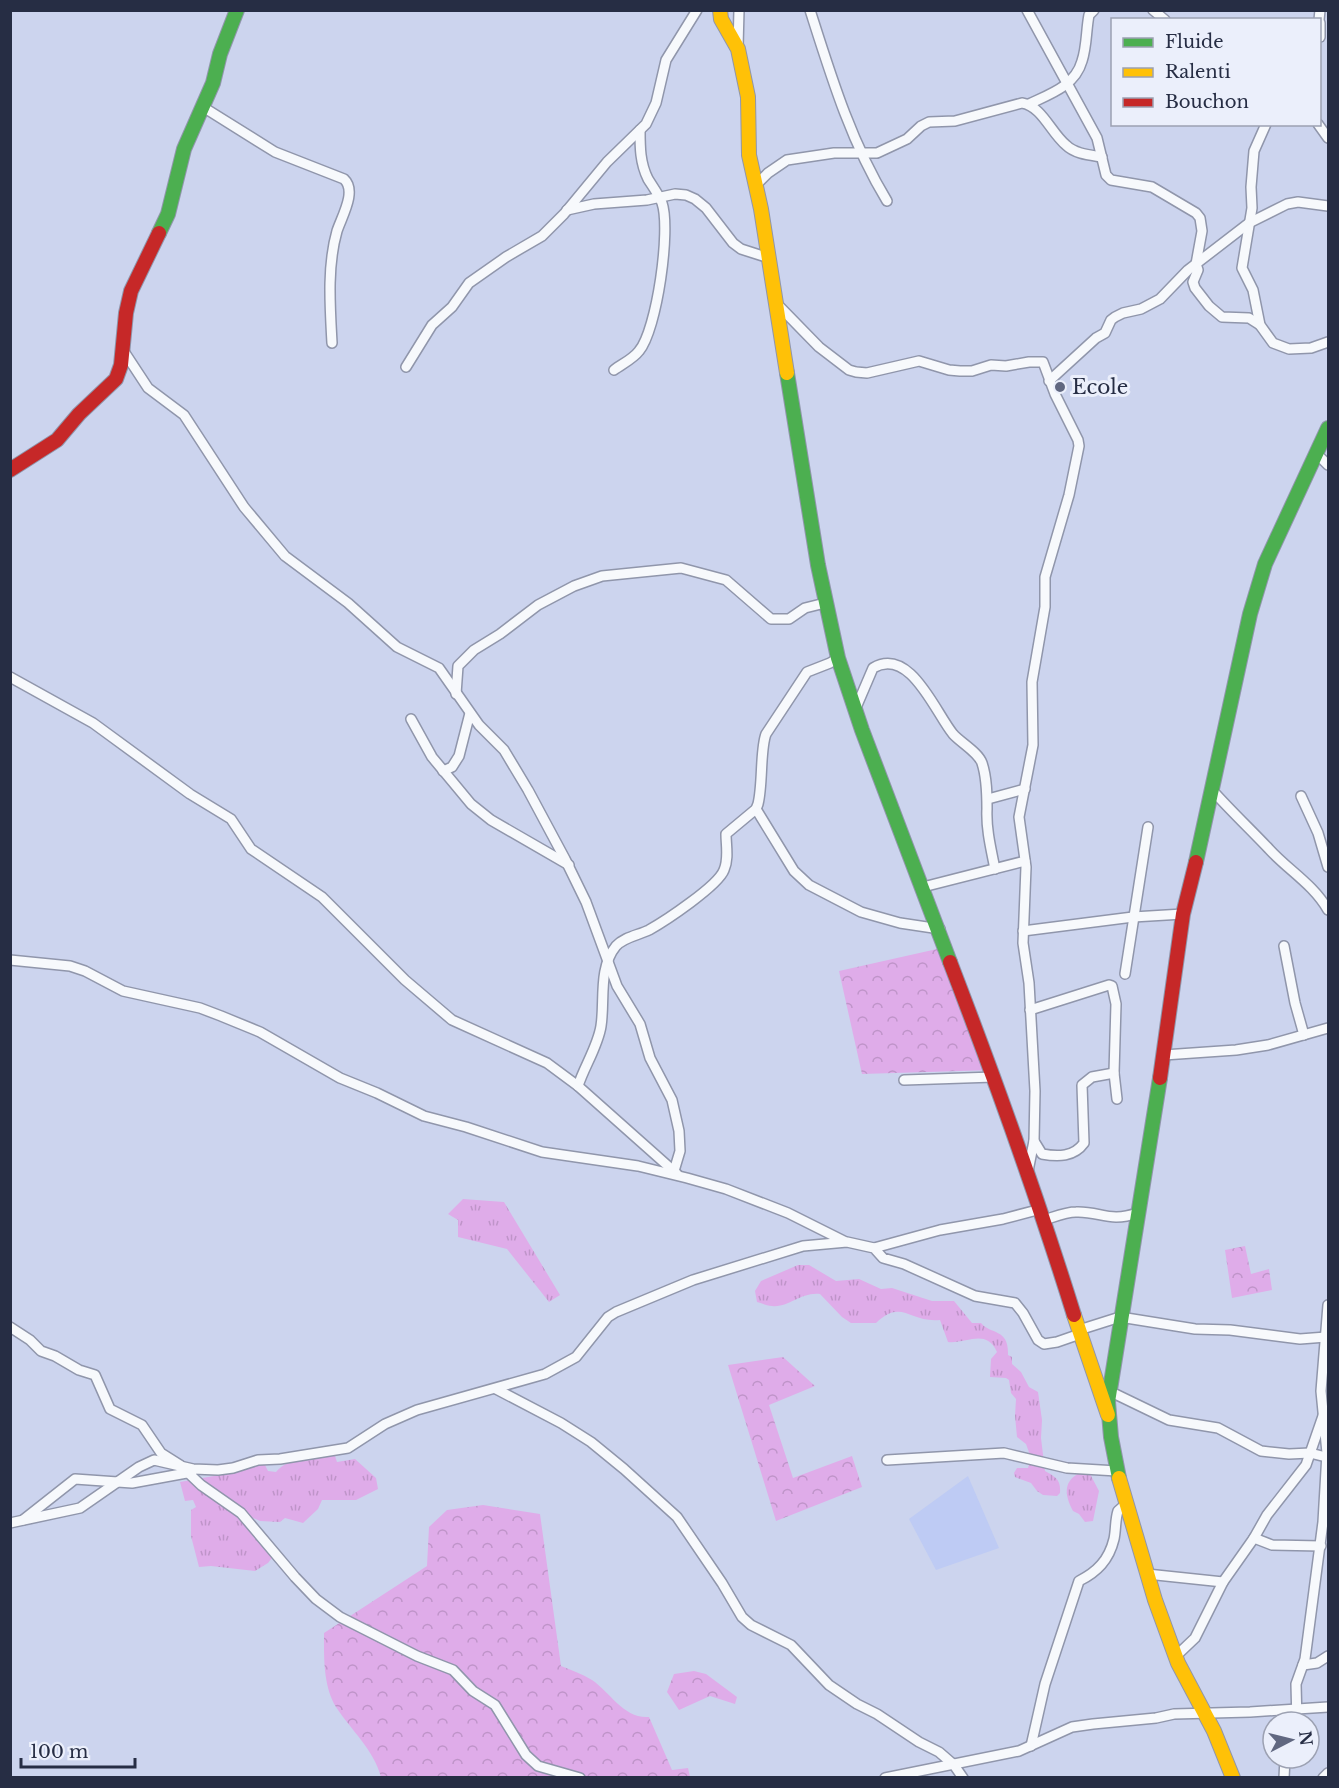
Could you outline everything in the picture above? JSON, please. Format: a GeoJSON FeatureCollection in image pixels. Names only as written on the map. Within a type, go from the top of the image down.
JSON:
{"type":"FeatureCollection","features":[{"type":"Feature","properties":{"kind":"street"},"geometry":{"type":"LineString","coordinates":[[10,470],[57,440],[79,414],[110,387],[120,371],[126,313],[131,291],[168,214],[183,149],[213,83],[228,30],[237,10]]}},
{"type":"Feature","properties":{"kind":"street"},"geometry":{"type":"LineString","coordinates":[[406,367],[432,325],[452,307],[469,283],[520,248],[537,240],[651,117],[666,60],[698,10]]}},
{"type":"Feature","properties":{"kind":"street"},"geometry":{"type":"LineString","coordinates":[[720,10],[721,19],[738,50]]}},
{"type":"Feature","properties":{"kind":"street"},"geometry":{"type":"LineString","coordinates":[[739,10],[738,50],[748,98],[749,155],[777,304],[825,603],[838,658],[855,710],[940,929],[1028,1172],[1108,1415],[1117,1470],[1126,1504],[1176,1657],[1214,1731],[1233,1778]]}},
{"type":"Feature","properties":{"kind":"street"},"geometry":{"type":"LineString","coordinates":[[810,10],[850,127],[869,170],[887,201]]}},
{"type":"Feature","properties":{"kind":"street"},"geometry":{"type":"LineString","coordinates":[[1027,10],[1098,138],[1106,175],[1111,180],[1152,187],[1197,213],[1202,231],[1197,270],[1193,282],[1209,306],[1222,317],[1250,318],[1260,325],[1274,343],[1289,349],[1311,348],[1329,342]]}},
{"type":"Feature","properties":{"kind":"street"},"geometry":{"type":"LineString","coordinates":[[1029,104],[1068,84],[1077,74],[1082,62],[1089,15],[1094,10]]}},
{"type":"Feature","properties":{"kind":"street"},"geometry":{"type":"LineString","coordinates":[[756,185],[768,173],[788,160],[834,153],[877,153],[907,139],[929,122],[955,121],[980,116],[1022,103],[1029,104],[1039,113],[1066,146],[1102,157]]}},
{"type":"Feature","properties":{"kind":"street"},"geometry":{"type":"LineString","coordinates":[[203,106],[275,152],[344,179],[348,183],[350,193],[336,234],[332,266],[330,301],[332,343]]}},
{"type":"Feature","properties":{"kind":"street"},"geometry":{"type":"LineString","coordinates":[[1260,325],[1252,290],[1242,268],[1249,223],[1254,151],[1265,126]]}},
{"type":"Feature","properties":{"kind":"street"},"geometry":{"type":"LineString","coordinates":[[1320,126],[1329,138]]}},
{"type":"Feature","properties":{"kind":"street"},"geometry":{"type":"LineString","coordinates":[[614,370],[641,350],[659,294],[664,216],[640,155],[640,130]]}},
{"type":"Feature","properties":{"kind":"street"},"geometry":{"type":"LineString","coordinates":[[567,210],[594,204],[675,194],[695,199],[706,207],[741,249],[769,258]]}},
{"type":"Feature","properties":{"kind":"street"},"geometry":{"type":"LineString","coordinates":[[1316,204],[1329,201]]}},
{"type":"Feature","properties":{"kind":"street"},"geometry":{"type":"LineString","coordinates":[[1049,381],[1096,338],[1105,333],[1111,320],[1123,313],[1142,309],[1160,299],[1196,264],[1249,223],[1287,204],[1298,202],[1329,206]]}},
{"type":"Feature","properties":{"kind":"street"},"geometry":{"type":"LineString","coordinates":[[777,304],[819,346],[849,370],[856,372],[867,373],[919,361],[960,371],[972,371],[991,365],[1006,366],[1040,361],[1044,364],[1049,381],[1078,440],[1079,446],[1069,495],[1046,577],[1046,604],[1032,682],[1033,744],[1019,817],[1025,861],[1023,931],[1035,1091],[1034,1141],[1028,1172]]}},
{"type":"Feature","properties":{"kind":"street"},"geometry":{"type":"LineString","coordinates":[[122,348],[148,388],[184,415],[244,507],[285,556],[348,603],[397,647],[439,668],[479,725],[504,750],[528,790],[586,902],[617,986],[640,1024],[650,1058],[674,1107],[680,1151],[676,1173]]}},
{"type":"Feature","properties":{"kind":"street"},"geometry":{"type":"LineString","coordinates":[[1108,1415],[1109,1391],[1120,1317],[1164,1055],[1183,914],[1213,791],[1250,614],[1258,583],[1271,550],[1329,428]]}},
{"type":"Feature","properties":{"kind":"street"},"geometry":{"type":"LineString","coordinates":[[1317,454],[1329,465]]}},
{"type":"Feature","properties":{"kind":"street"},"geometry":{"type":"LineString","coordinates":[[456,694],[458,666],[474,650],[500,634],[538,605],[574,586],[602,576],[681,568],[690,570],[726,580],[771,619],[789,619],[805,608],[825,603]]}},
{"type":"Feature","properties":{"kind":"street"},"geometry":{"type":"LineString","coordinates":[[578,1086],[601,1026],[603,977],[617,944],[663,921],[692,901],[722,875],[727,862],[726,834],[756,809],[760,794],[766,734],[807,672],[838,658]]}},
{"type":"Feature","properties":{"kind":"street"},"geometry":{"type":"LineString","coordinates":[[855,710],[873,668],[888,663],[902,667],[934,704],[953,734],[982,761],[988,799],[986,808],[990,844],[995,868]]}},
{"type":"Feature","properties":{"kind":"street"},"geometry":{"type":"LineString","coordinates":[[10,677],[93,723],[190,794],[231,819],[251,849],[322,897],[405,980],[452,1020],[547,1063],[578,1086],[676,1173]]}},
{"type":"Feature","properties":{"kind":"street"},"geometry":{"type":"LineString","coordinates":[[443,771],[452,767],[459,756],[470,713]]}},
{"type":"Feature","properties":{"kind":"street"},"geometry":{"type":"LineString","coordinates":[[411,719],[432,757],[471,804],[491,820],[568,865]]}},
{"type":"Feature","properties":{"kind":"street"},"geometry":{"type":"LineString","coordinates":[[988,799],[1025,789]]}},
{"type":"Feature","properties":{"kind":"street"},"geometry":{"type":"LineString","coordinates":[[1213,791],[1244,825],[1314,890],[1329,909]]}},
{"type":"Feature","properties":{"kind":"street"},"geometry":{"type":"LineString","coordinates":[[1301,796],[1318,833],[1329,867]]}},
{"type":"Feature","properties":{"kind":"street"},"geometry":{"type":"LineString","coordinates":[[756,809],[794,871],[809,885],[861,912],[900,923],[940,929]]}},
{"type":"Feature","properties":{"kind":"street"},"geometry":{"type":"LineString","coordinates":[[1125,974],[1148,827]]}},
{"type":"Feature","properties":{"kind":"street"},"geometry":{"type":"LineString","coordinates":[[923,887],[1025,861]]}},
{"type":"Feature","properties":{"kind":"street"},"geometry":{"type":"LineString","coordinates":[[1023,931],[1183,914]]}},
{"type":"Feature","properties":{"kind":"street"},"geometry":{"type":"LineString","coordinates":[[1284,946],[1304,1035]]}},
{"type":"Feature","properties":{"kind":"street"},"geometry":{"type":"LineString","coordinates":[[10,960],[78,968],[123,992],[200,1008],[260,1032],[340,1078],[424,1116],[542,1152],[676,1173],[788,1213],[847,1242],[874,1248],[940,1230],[1003,1219],[1072,1212],[1111,1218],[1127,1217],[1137,1213]]}},
{"type":"Feature","properties":{"kind":"street"},"geometry":{"type":"LineString","coordinates":[[1030,1010],[1109,985],[1112,986],[1116,1004],[1114,1073],[1117,1099]]}},
{"type":"Feature","properties":{"kind":"street"},"geometry":{"type":"LineString","coordinates":[[1164,1055],[1236,1050],[1268,1045],[1329,1028]]}},
{"type":"Feature","properties":{"kind":"street"},"geometry":{"type":"LineString","coordinates":[[1034,1141],[1042,1154],[1055,1157],[1069,1155],[1080,1148],[1084,1143],[1082,1085],[1092,1077],[1114,1073]]}},
{"type":"Feature","properties":{"kind":"street"},"geometry":{"type":"LineString","coordinates":[[904,1080],[994,1077]]}},
{"type":"Feature","properties":{"kind":"street"},"geometry":{"type":"LineString","coordinates":[[22,1521],[75,1479],[132,1483],[183,1469],[218,1470],[258,1460],[280,1460],[348,1448],[384,1424],[417,1410],[545,1374],[576,1357],[608,1317],[693,1280],[804,1246],[847,1242]]}},
{"type":"Feature","properties":{"kind":"street"},"geometry":{"type":"LineString","coordinates":[[874,1248],[883,1258],[904,1264],[968,1293],[1015,1303],[1038,1340],[1044,1344],[1057,1342],[1120,1317],[1195,1329],[1230,1330],[1327,1341]]}},
{"type":"Feature","properties":{"kind":"street"},"geometry":{"type":"LineString","coordinates":[[1297,1709],[1296,1684],[1303,1665],[1327,1500],[1321,1391],[1329,1305]]}},
{"type":"Feature","properties":{"kind":"street"},"geometry":{"type":"LineString","coordinates":[[10,1327],[30,1340],[41,1351],[79,1370],[95,1375],[110,1408],[142,1425],[161,1453],[241,1513],[316,1599],[340,1617],[417,1656],[453,1670],[473,1691],[495,1705],[526,1755],[537,1766],[580,1778]]}},
{"type":"Feature","properties":{"kind":"street"},"geometry":{"type":"LineString","coordinates":[[496,1389],[561,1423],[591,1442],[668,1508],[687,1530],[742,1617],[752,1625],[791,1645],[829,1685],[919,1742],[939,1752],[954,1764],[963,1778]]}},
{"type":"Feature","properties":{"kind":"street"},"geometry":{"type":"LineString","coordinates":[[1109,1391],[1168,1420],[1218,1428],[1261,1451],[1289,1454],[1310,1453],[1326,1457]]}},
{"type":"Feature","properties":{"kind":"street"},"geometry":{"type":"LineString","coordinates":[[1176,1657],[1199,1631],[1223,1582],[1267,1515],[1306,1465],[1323,1416]]}},
{"type":"Feature","properties":{"kind":"street"},"geometry":{"type":"LineString","coordinates":[[887,1460],[1004,1453],[1067,1468],[1117,1470]]}},
{"type":"Feature","properties":{"kind":"street"},"geometry":{"type":"LineString","coordinates":[[10,1523],[80,1508],[146,1462],[163,1461],[183,1469]]}},
{"type":"Feature","properties":{"kind":"street"},"geometry":{"type":"LineString","coordinates":[[1031,1746],[1045,1684],[1078,1581],[1094,1573],[1107,1558],[1114,1538],[1118,1511],[1126,1504]]}},
{"type":"Feature","properties":{"kind":"street"},"geometry":{"type":"LineString","coordinates":[[1254,1538],[1272,1545],[1321,1546]]}},
{"type":"Feature","properties":{"kind":"street"},"geometry":{"type":"LineString","coordinates":[[1147,1574],[1223,1582]]}},
{"type":"Feature","properties":{"kind":"street"},"geometry":{"type":"LineString","coordinates":[[1303,1665],[1317,1663],[1329,1656]]}},
{"type":"Feature","properties":{"kind":"street"},"geometry":{"type":"LineString","coordinates":[[885,1778],[1019,1751],[1072,1727],[1174,1714],[1329,1707]]}},
{"type":"Feature","properties":{"kind":"street"},"geometry":{"type":"LineString","coordinates":[[1323,1778],[1329,1773]]}},
{"type":"Feature","properties":{"kind":"shaded area"},"geometry":{"type":"Polygon","coordinates":[[[968,1476],[999,1548],[936,1570],[909,1519],[968,1476]]]}},
{"type":"Feature","properties":{"kind":"green space"},"geometry":{"type":"Polygon","coordinates":[[[946,947],[992,1070],[862,1074],[839,971],[946,947]]]}},
{"type":"Feature","properties":{"kind":"green space"},"geometry":{"type":"Polygon","coordinates":[[[463,1199],[504,1202],[560,1295],[549,1302],[507,1249],[458,1237],[458,1220],[448,1214],[463,1199]]]}},
{"type":"Feature","properties":{"kind":"green space"},"geometry":{"type":"Polygon","coordinates":[[[1245,1246],[1251,1274],[1269,1269],[1272,1290],[1232,1298],[1225,1250],[1245,1246]]]}},
{"type":"Feature","properties":{"kind":"green space"},"geometry":{"type":"Polygon","coordinates":[[[798,1265],[809,1265],[836,1281],[859,1279],[881,1289],[892,1288],[932,1301],[954,1301],[972,1323],[981,1323],[1003,1336],[1008,1346],[1008,1355],[1012,1357],[1012,1364],[1021,1372],[1029,1387],[1038,1392],[1045,1471],[1057,1479],[1060,1493],[1057,1496],[1043,1495],[1031,1483],[1015,1477],[1014,1473],[1017,1468],[1028,1468],[1031,1458],[1026,1444],[1017,1437],[1016,1399],[1011,1393],[1009,1380],[990,1377],[991,1359],[997,1352],[993,1345],[982,1339],[948,1342],[940,1320],[929,1320],[900,1312],[893,1312],[876,1323],[851,1323],[820,1294],[806,1295],[778,1306],[757,1302],[755,1291],[761,1281],[798,1265]]]}},
{"type":"Feature","properties":{"kind":"green space"},"geometry":{"type":"Polygon","coordinates":[[[783,1357],[815,1386],[769,1405],[793,1478],[852,1456],[862,1487],[776,1521],[728,1365],[783,1357]]]}},
{"type":"Feature","properties":{"kind":"green space"},"geometry":{"type":"Polygon","coordinates":[[[335,1456],[337,1462],[355,1459],[376,1478],[378,1489],[356,1500],[322,1500],[318,1509],[303,1523],[285,1518],[280,1522],[260,1521],[242,1513],[275,1554],[268,1563],[255,1571],[211,1566],[199,1567],[191,1536],[191,1510],[196,1507],[193,1500],[185,1501],[180,1482],[260,1465],[265,1465],[268,1471],[276,1472],[295,1460],[335,1456]]]}},
{"type":"Feature","properties":{"kind":"green space"},"geometry":{"type":"Polygon","coordinates":[[[1082,1472],[1089,1472],[1099,1491],[1093,1521],[1085,1522],[1079,1514],[1073,1511],[1068,1499],[1068,1483],[1082,1472]]]}},
{"type":"Feature","properties":{"kind":"green space"},"geometry":{"type":"Polygon","coordinates":[[[483,1505],[540,1514],[561,1666],[592,1680],[632,1714],[649,1717],[672,1770],[688,1768],[690,1777],[381,1777],[368,1749],[342,1716],[332,1699],[325,1671],[324,1633],[427,1566],[429,1527],[447,1510],[483,1505]]]}},
{"type":"Feature","properties":{"kind":"green space"},"geometry":{"type":"Polygon","coordinates":[[[694,1671],[706,1674],[737,1697],[735,1704],[710,1696],[679,1710],[667,1692],[674,1674],[694,1671]]]}},
{"type":"Feature","properties":{"kind":"traffic: fast"},"geometry":{"type":"LineString","coordinates":[[159,233],[168,214],[184,149],[213,83],[220,54],[237,10]]}},
{"type":"Feature","properties":{"kind":"traffic: fast"},"geometry":{"type":"LineString","coordinates":[[787,373],[818,565],[838,658],[862,730],[950,962]]}},
{"type":"Feature","properties":{"kind":"traffic: fast"},"geometry":{"type":"LineString","coordinates":[[1196,862],[1250,614],[1265,564],[1328,428]]}},
{"type":"Feature","properties":{"kind":"traffic: fast"},"geometry":{"type":"LineString","coordinates":[[1119,1478],[1111,1437],[1108,1402],[1160,1078]]}},
{"type":"Feature","properties":{"kind":"traffic: slow"},"geometry":{"type":"LineString","coordinates":[[720,10],[721,19],[738,49],[748,97],[749,155],[761,209],[787,373]]}},
{"type":"Feature","properties":{"kind":"traffic: slow"},"geometry":{"type":"LineString","coordinates":[[1074,1315],[1108,1415]]}},
{"type":"Feature","properties":{"kind":"traffic: slow"},"geometry":{"type":"LineString","coordinates":[[1119,1478],[1155,1600],[1178,1663],[1214,1731],[1233,1778]]}},
{"type":"Feature","properties":{"kind":"traffic: jam"},"geometry":{"type":"LineString","coordinates":[[10,470],[57,440],[79,414],[116,379],[121,365],[126,313],[131,291],[159,233]]}},
{"type":"Feature","properties":{"kind":"traffic: jam"},"geometry":{"type":"LineString","coordinates":[[1160,1078],[1183,914],[1196,862]]}},
{"type":"Feature","properties":{"kind":"traffic: jam"},"geometry":{"type":"LineString","coordinates":[[950,962],[1015,1138],[1074,1315]]}},
{"type":"Feature","properties":{"kind":"place","name":"Ecole"},"geometry":{"type":"Point","coordinates":[1060,387]}}]}
